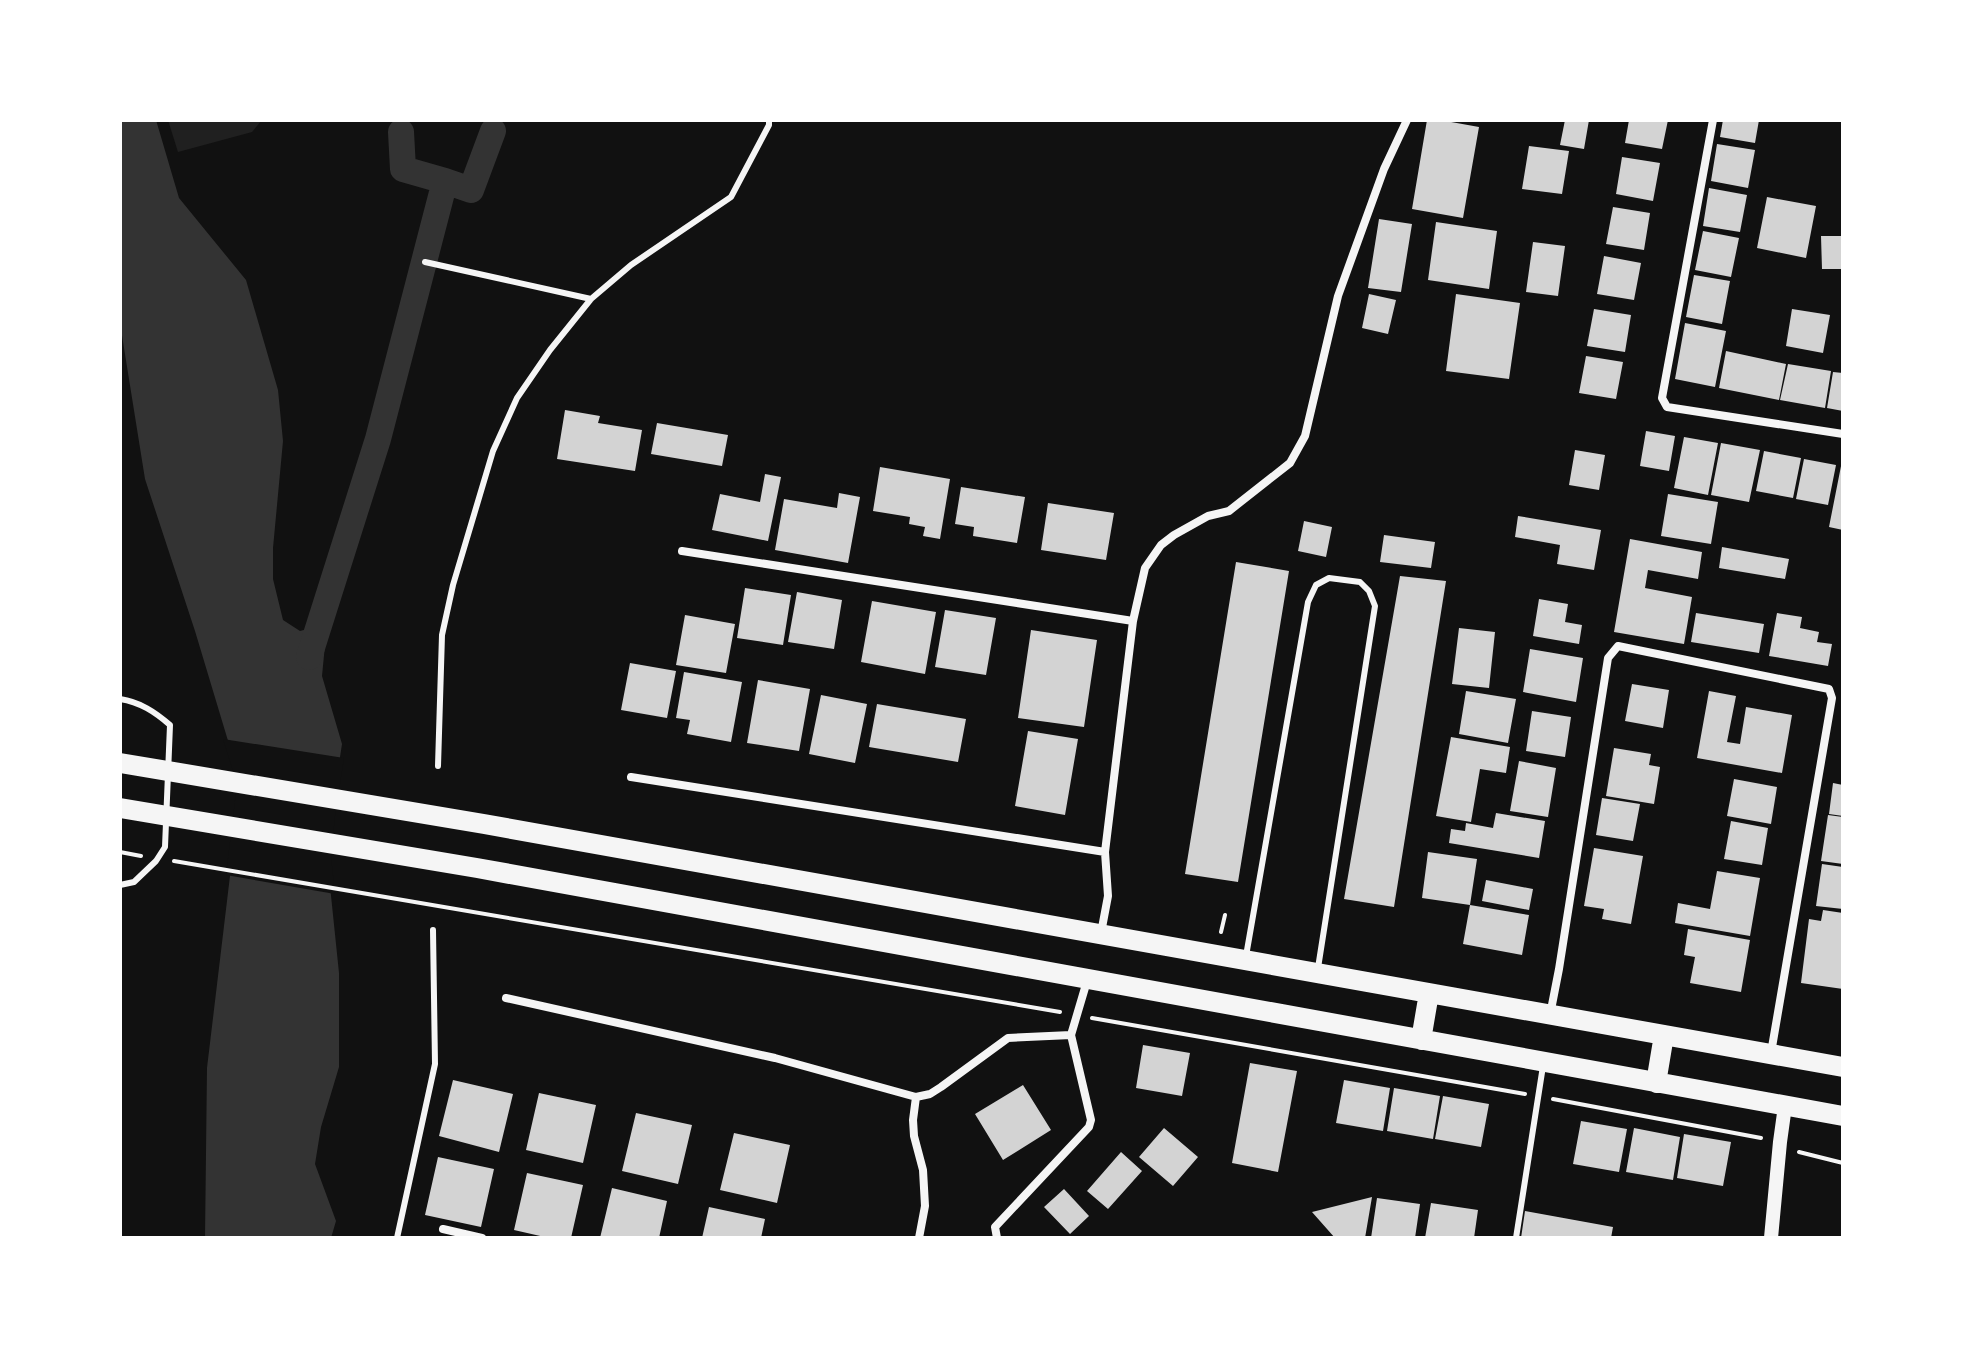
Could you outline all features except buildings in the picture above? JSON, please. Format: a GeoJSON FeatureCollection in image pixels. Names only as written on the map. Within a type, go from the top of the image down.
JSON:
{"type":"FeatureCollection","features":[{"type":"Feature","properties":{"kind":"main road"},"geometry":{"type":"LineString","coordinates":[[129,765],[484,824],[1843,1067]]}},
{"type":"Feature","properties":{"kind":"main road"},"geometry":{"type":"LineString","coordinates":[[125,809],[477,868],[1843,1116]]}},
{"type":"Feature","properties":{"kind":"main road"},"geometry":{"type":"LineString","coordinates":[[1421,1040],[1429,993]]}},
{"type":"Feature","properties":{"kind":"main road"},"geometry":{"type":"LineString","coordinates":[[1656,1083],[1664,1035]]}},
{"type":"Feature","properties":{"kind":"street"},"geometry":{"type":"LineString","coordinates":[[1101,934],[1108,896],[1105,852],[1133,621],[1145,568],[1161,545],[1208,516],[1229,511],[1290,463],[1298,451],[1305,436],[1338,296],[1384,169],[1407,120]]}},
{"type":"Feature","properties":{"kind":"street"},"geometry":{"type":"LineString","coordinates":[[1713,120],[1662,398],[1667,407],[1843,434]]}},
{"type":"Feature","properties":{"kind":"street"},"geometry":{"type":"LineString","coordinates":[[682,551],[1133,621]]}},
{"type":"Feature","properties":{"kind":"street"},"geometry":{"type":"LineString","coordinates":[[1550,1015],[1608,658],[1618,646],[1829,689],[1832,698],[1770,1054]]}},
{"type":"Feature","properties":{"kind":"street"},"geometry":{"type":"LineString","coordinates":[[631,777],[1105,852]]}},
{"type":"Feature","properties":{"kind":"street"},"geometry":{"type":"LineString","coordinates":[[997,1238],[995,1227],[1089,1127],[1091,1120],[1071,1035],[1088,979]]}},
{"type":"Feature","properties":{"kind":"street"},"geometry":{"type":"LineString","coordinates":[[506,998],[775,1058],[916,1097],[930,1094],[941,1087],[1008,1038],[1071,1035]]}},
{"type":"Feature","properties":{"kind":"street"},"geometry":{"type":"LineString","coordinates":[[916,1097],[914,1136],[923,1170],[925,1206],[919,1238]]}},
{"type":"Feature","properties":{"kind":"street"},"geometry":{"type":"LineString","coordinates":[[1771,1238],[1785,1106]]}},
{"type":"Feature","properties":{"kind":"street"},"geometry":{"type":"LineString","coordinates":[[443,1229],[482,1238]]}},
{"type":"Feature","properties":{"kind":"lane"},"geometry":{"type":"LineString","coordinates":[[438,766],[442,635],[453,585],[493,451],[517,398],[591,299],[631,265],[731,197],[769,120]]}},
{"type":"Feature","properties":{"kind":"lane"},"geometry":{"type":"LineString","coordinates":[[425,262],[591,299]]}},
{"type":"Feature","properties":{"kind":"lane"},"geometry":{"type":"LineString","coordinates":[[1245,960],[1308,602],[1316,585],[1329,578],[1360,582],[1369,591],[1375,606],[1317,973]]}},
{"type":"Feature","properties":{"kind":"lane"},"geometry":{"type":"LineString","coordinates":[[120,699],[133,701],[155,712],[170,725],[165,847],[156,861],[134,882],[120,885]]}},
{"type":"Feature","properties":{"kind":"lane"},"geometry":{"type":"LineString","coordinates":[[397,1238],[435,1064],[433,930]]}},
{"type":"Feature","properties":{"kind":"lane"},"geometry":{"type":"LineString","coordinates":[[1516,1238],[1543,1062]]}},
{"type":"Feature","properties":{"kind":"path"},"geometry":{"type":"LineString","coordinates":[[120,852],[151,858]]}},
{"type":"Feature","properties":{"kind":"path"},"geometry":{"type":"LineString","coordinates":[[167,860],[1537,1096],[1780,1142],[1803,1154],[1843,1163]]}},
{"type":"Feature","properties":{"kind":"shaded area"},"geometry":{"type":"Polygon","coordinates":[[[120,120],[156,120],[179,198],[246,280],[278,390],[283,441],[273,579],[283,620],[300,631],[327,624],[322,676],[342,744],[327,857],[339,973],[339,1067],[321,1127],[315,1164],[336,1221],[331,1238],[205,1238],[207,1068],[241,784],[145,479],[120,323],[120,120]]]}},
{"type":"Feature","properties":{"kind":"shaded area"},"geometry":{"type":"Polygon","coordinates":[[[168,120],[262,120],[252,132],[178,152],[168,120]]]}},
{"type":"Feature","properties":{"kind":"pier"},"geometry":{"type":"Polygon","coordinates":[[[223,739],[344,758],[331,857],[335,894],[226,875],[237,784],[223,739]]]}},
{"type":"Feature","properties":{"kind":"waterway"},"geometry":{"type":"LineString","coordinates":[[309,657],[378,439],[445,181],[471,190],[493,131]]}},
{"type":"Feature","properties":{"kind":"waterway"},"geometry":{"type":"LineString","coordinates":[[401,132],[403,169],[445,181]]}}]}
